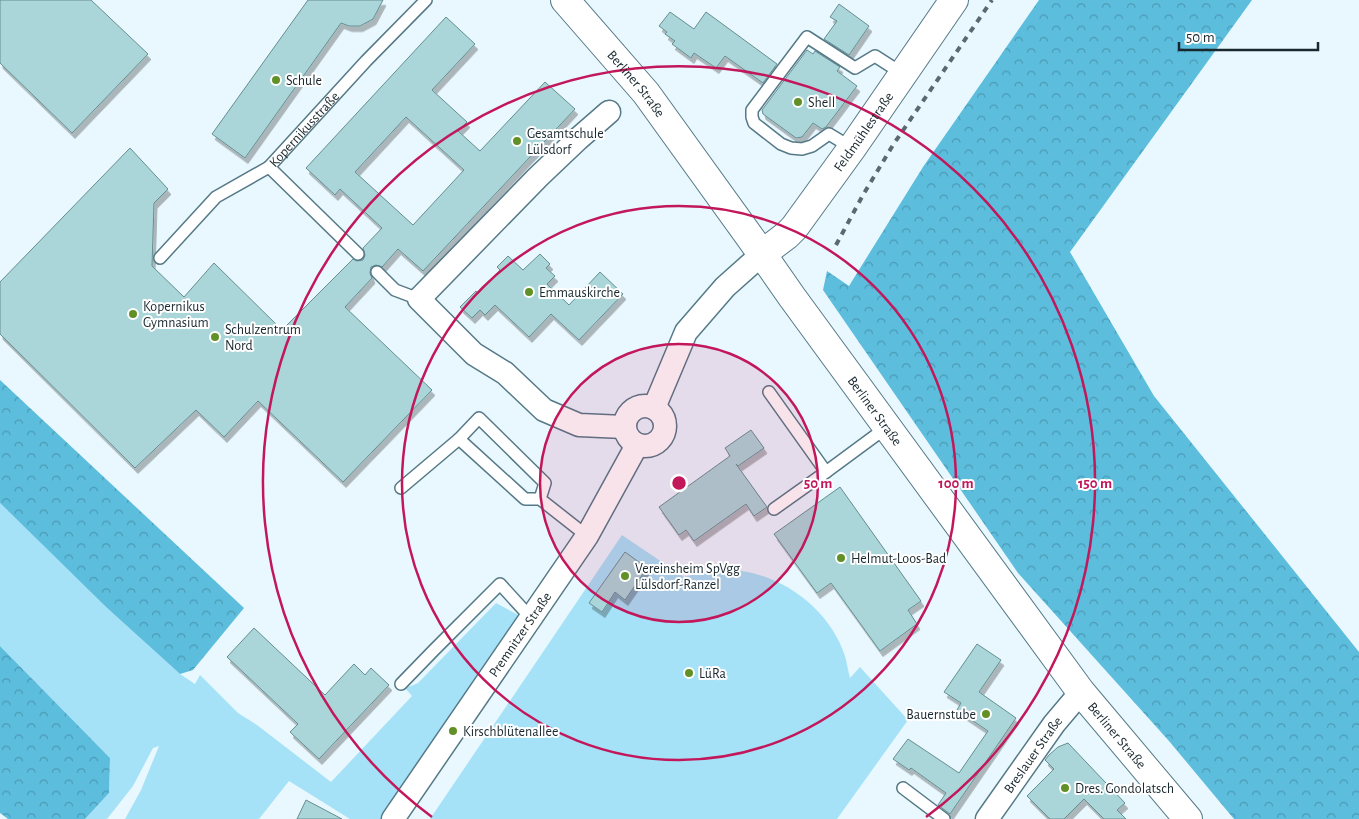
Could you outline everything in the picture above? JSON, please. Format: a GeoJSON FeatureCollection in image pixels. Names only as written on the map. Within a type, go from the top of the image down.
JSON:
{"type":"FeatureCollection","features":[{"type":"Feature","properties":{"kind":"street","name":"Berliner Straße"},"geometry":{"type":"LineString","coordinates":[[565,0],[646,93],[792,297],[1081,692],[1188,819]]}},
{"type":"Feature","properties":{"kind":"street","name":"Feldmühlestraße"},"geometry":{"type":"LineString","coordinates":[[762,254],[794,228],[852,148],[954,0]]}},
{"type":"Feature","properties":{"kind":"street"},"geometry":{"type":"LineString","coordinates":[[609,112],[538,177],[419,299],[474,354],[505,373],[544,410],[579,425],[624,427]]}},
{"type":"Feature","properties":{"kind":"street"},"geometry":{"type":"LineString","coordinates":[[654,408],[686,332],[725,287],[762,254]]}},
{"type":"Feature","properties":{"kind":"street"},"geometry":{"type":"LineString","coordinates":[[642,406],[654,408],[664,418],[665,432],[662,438],[651,446],[644,447],[630,441],[624,427],[627,415],[642,406]]}},
{"type":"Feature","properties":{"kind":"street","name":"Premnitzer Straße"},"geometry":{"type":"LineString","coordinates":[[393,819],[587,536],[637,445]]}},
{"type":"Feature","properties":{"kind":"street","name":"Breslauer Straße"},"geometry":{"type":"LineString","coordinates":[[987,819],[1054,724],[1081,692]]}},
{"type":"Feature","properties":{"kind":"lane","name":"Kopernikusstraße"},"geometry":{"type":"LineString","coordinates":[[358,254],[269,167],[366,61],[426,0]]}},
{"type":"Feature","properties":{"kind":"lane"},"geometry":{"type":"LineString","coordinates":[[852,148],[827,131],[812,146],[802,149],[791,148],[781,144],[754,123],[752,110],[807,37],[831,60],[855,68],[875,56],[903,74]]}},
{"type":"Feature","properties":{"kind":"lane"},"geometry":{"type":"LineString","coordinates":[[160,258],[216,197],[269,167]]}},
{"type":"Feature","properties":{"kind":"lane"},"geometry":{"type":"LineString","coordinates":[[377,272],[395,290],[419,299]]}},
{"type":"Feature","properties":{"kind":"lane"},"geometry":{"type":"LineString","coordinates":[[769,392],[826,472]]}},
{"type":"Feature","properties":{"kind":"lane"},"geometry":{"type":"LineString","coordinates":[[401,488],[460,439],[479,418],[545,483],[540,498]]}},
{"type":"Feature","properties":{"kind":"lane"},"geometry":{"type":"LineString","coordinates":[[774,508],[887,426]]}},
{"type":"Feature","properties":{"kind":"lane"},"geometry":{"type":"LineString","coordinates":[[460,439],[525,499],[540,498],[587,536]]}},
{"type":"Feature","properties":{"kind":"lane"},"geometry":{"type":"LineString","coordinates":[[401,684],[500,584],[531,618]]}},
{"type":"Feature","properties":{"kind":"lane"},"geometry":{"type":"LineString","coordinates":[[903,788],[944,819]]}},
{"type":"Feature","properties":{"kind":"shaded area"},"geometry":{"type":"Polygon","coordinates":[[[0,503],[106,607],[180,674],[195,684],[200,675],[238,713],[257,725],[331,782],[412,696],[404,687],[418,683],[496,603],[522,617],[388,819],[350,819],[289,781],[259,819],[125,819],[141,790],[159,746],[153,748],[133,786],[107,819],[85,819],[109,793],[110,758],[0,646],[0,503]]]}},
{"type":"Feature","properties":{"kind":"shaded area","name":"LüRa"},"geometry":{"type":"Polygon","coordinates":[[[622,535],[684,577],[716,571],[748,572],[764,576],[794,591],[807,601],[830,626],[839,640],[850,678],[860,667],[908,720],[837,819],[430,819],[622,535]]]}},
{"type":"Feature","properties":{"kind":"green space"},"geometry":{"type":"Polygon","coordinates":[[[1039,0],[1252,0],[1070,252],[1154,396],[1359,652],[1359,819],[1234,819],[1169,741],[1018,573],[823,290],[827,271],[849,286],[923,167],[1039,0]]]}},
{"type":"Feature","properties":{"kind":"green space"},"geometry":{"type":"Polygon","coordinates":[[[0,380],[244,608],[193,670],[180,674],[106,607],[0,503],[0,380]]]}},
{"type":"Feature","properties":{"kind":"green space"},"geometry":{"type":"Polygon","coordinates":[[[0,646],[110,758],[109,793],[85,819],[8,819],[0,813],[0,646]]]}},
{"type":"Feature","properties":{"kind":"building"},"geometry":{"type":"Polygon","coordinates":[[[0,0],[91,0],[148,54],[72,133],[0,63],[0,0]]]}},
{"type":"Feature","properties":{"kind":"building","name":"Schule"},"geometry":{"type":"Polygon","coordinates":[[[308,0],[383,0],[373,19],[360,26],[349,26],[341,23],[245,158],[212,134],[308,0]]]}},
{"type":"Feature","properties":{"kind":"building"},"geometry":{"type":"Polygon","coordinates":[[[839,4],[869,26],[849,55],[824,39],[837,21],[830,17],[839,4]]]}},
{"type":"Feature","properties":{"kind":"building"},"geometry":{"type":"Polygon","coordinates":[[[670,12],[694,29],[706,12],[777,64],[763,83],[725,56],[716,68],[694,53],[691,58],[672,44],[675,41],[665,34],[667,32],[659,26],[670,12]]]}},
{"type":"Feature","properties":{"kind":"building","name":"Kopernikus Gymnasium"},"geometry":{"type":"Polygon","coordinates":[[[446,17],[475,44],[432,90],[467,122],[458,131],[480,151],[545,82],[575,109],[423,271],[398,249],[382,267],[376,265],[371,267],[370,273],[372,278],[345,307],[432,390],[343,482],[258,401],[224,437],[196,410],[135,468],[0,334],[0,282],[130,148],[168,189],[154,203],[152,266],[184,297],[214,263],[282,330],[353,259],[357,261],[363,260],[365,255],[363,248],[382,228],[340,189],[335,195],[306,168],[446,17]],[[406,117],[355,172],[413,225],[464,170],[406,117]]]}},
{"type":"Feature","properties":{"kind":"building"},"geometry":{"type":"Polygon","coordinates":[[[807,50],[813,54],[815,51],[840,67],[837,71],[857,86],[826,127],[822,129],[813,123],[802,137],[796,138],[763,114],[762,110],[807,50]]]}},
{"type":"Feature","properties":{"kind":"building"},"geometry":{"type":"Polygon","coordinates":[[[540,254],[550,264],[546,268],[555,276],[547,284],[569,305],[600,272],[623,294],[579,340],[551,314],[529,337],[495,305],[485,315],[480,310],[472,318],[460,307],[476,291],[478,294],[500,270],[497,267],[508,256],[523,270],[540,254]]]}},
{"type":"Feature","properties":{"kind":"building"},"geometry":{"type":"Polygon","coordinates":[[[751,430],[764,448],[738,466],[736,464],[767,507],[754,516],[746,504],[694,541],[686,530],[679,535],[659,507],[730,456],[725,448],[751,430]]]}},
{"type":"Feature","properties":{"kind":"building","name":"Helmut-Loos-Bad"},"geometry":{"type":"Polygon","coordinates":[[[840,487],[921,601],[908,610],[917,624],[880,651],[831,583],[817,593],[774,534],[840,487]]]}},
{"type":"Feature","properties":{"kind":"building","name":"Vereinsheim SpVgg Lülsdorf-Ranzel"},"geometry":{"type":"Polygon","coordinates":[[[625,552],[647,568],[625,600],[615,592],[602,612],[589,603],[625,552]]]}},
{"type":"Feature","properties":{"kind":"building"},"geometry":{"type":"Polygon","coordinates":[[[254,628],[325,695],[354,664],[365,675],[371,668],[389,685],[319,759],[290,732],[298,724],[227,657],[254,628]]]}},
{"type":"Feature","properties":{"kind":"building"},"geometry":{"type":"Polygon","coordinates":[[[977,644],[1001,660],[979,692],[1016,718],[950,814],[938,805],[946,793],[911,768],[909,770],[893,759],[908,739],[959,773],[988,731],[957,710],[961,703],[944,692],[977,644]]]}},
{"type":"Feature","properties":{"kind":"building","name":"Dres. Gondolatsch"},"geometry":{"type":"Polygon","coordinates":[[[1068,743],[1125,803],[1117,810],[1126,819],[1104,819],[1084,799],[1064,819],[1050,819],[1027,796],[1054,769],[1045,760],[1058,747],[1068,743]]]}},
{"type":"Feature","properties":{"kind":"building"},"geometry":{"type":"Polygon","coordinates":[[[306,800],[342,819],[297,819],[306,800]]]}},
{"type":"Feature","properties":{"kind":"railway"},"geometry":{"type":"LineString","coordinates":[[836,245],[893,145],[992,0]]}},
{"type":"Feature","properties":{"kind":"place","name":"Schule"},"geometry":{"type":"Point","coordinates":[276,80]}},
{"type":"Feature","properties":{"kind":"place","name":"Shell"},"geometry":{"type":"Point","coordinates":[798,102]}},
{"type":"Feature","properties":{"kind":"place","name":"Gesamtschule Lülsdorf"},"geometry":{"type":"Point","coordinates":[517,141]}},
{"type":"Feature","properties":{"kind":"place","name":"Emmauskirche"},"geometry":{"type":"Point","coordinates":[529,292]}},
{"type":"Feature","properties":{"kind":"place","name":"Kopernikus Gymnasium"},"geometry":{"type":"Point","coordinates":[133,314]}},
{"type":"Feature","properties":{"kind":"place","name":"Schulzentrum Nord"},"geometry":{"type":"Point","coordinates":[215,337]}},
{"type":"Feature","properties":{"kind":"place","name":"Helmut-Loos-Bad"},"geometry":{"type":"Point","coordinates":[841,558]}},
{"type":"Feature","properties":{"kind":"place","name":"Vereinsheim SpVgg Lülsdorf-Ranzel"},"geometry":{"type":"Point","coordinates":[625,576]}},
{"type":"Feature","properties":{"kind":"place","name":"LüRa"},"geometry":{"type":"Point","coordinates":[689,673]}},
{"type":"Feature","properties":{"kind":"place","name":"Bauernstube"},"geometry":{"type":"Point","coordinates":[986,714]}},
{"type":"Feature","properties":{"kind":"place","name":"Kirschblütenallee"},"geometry":{"type":"Point","coordinates":[453,731]}},
{"type":"Feature","properties":{"kind":"place","name":"Dres. Gondolatsch"},"geometry":{"type":"Point","coordinates":[1065,788]}}]}
